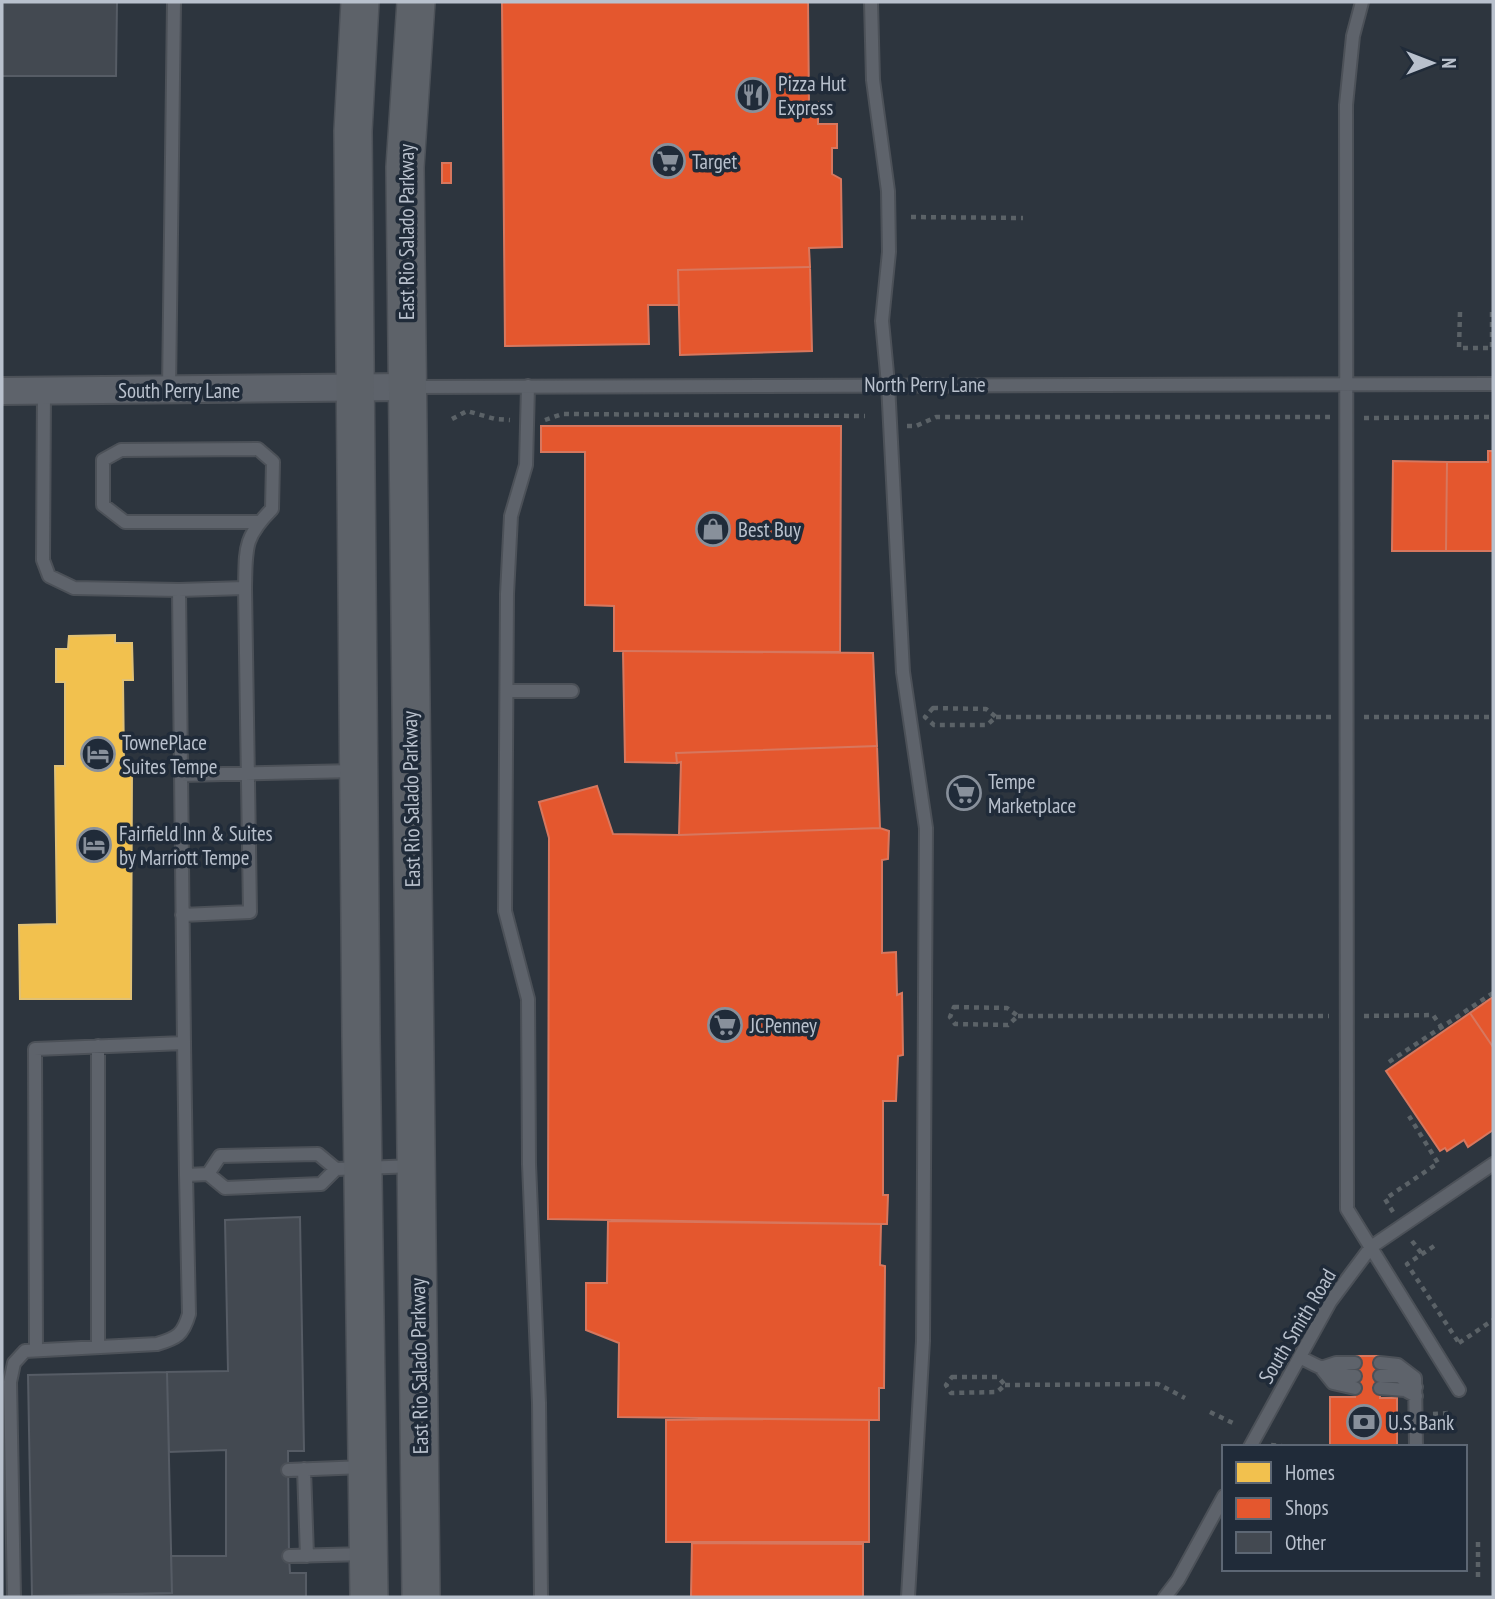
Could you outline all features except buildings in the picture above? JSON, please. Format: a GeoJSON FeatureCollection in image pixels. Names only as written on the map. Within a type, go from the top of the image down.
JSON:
{"type":"FeatureCollection","features":[{"type":"Feature","properties":{"kind":"main road"},"geometry":{"type":"LineString","coordinates":[[360,2],[354,131],[359,771],[349,1168],[368,1467],[369,1597]]}},
{"type":"Feature","properties":{"kind":"main road","name":"East Rio Salado Parkway"},"geometry":{"type":"LineString","coordinates":[[416,2],[404,167],[421,1597]]}},
{"type":"Feature","properties":{"kind":"street","name":"North Perry Lane"},"geometry":{"type":"LineString","coordinates":[[356,388],[405,387]]}},
{"type":"Feature","properties":{"kind":"street","name":"South Perry Lane"},"geometry":{"type":"LineString","coordinates":[[2,391],[356,388]]}},
{"type":"Feature","properties":{"kind":"lane"},"geometry":{"type":"LineString","coordinates":[[169,390],[174,2]]}},
{"type":"Feature","properties":{"kind":"lane"},"geometry":{"type":"LineString","coordinates":[[871,2],[873,80],[889,204],[889,253],[882,321],[888,384],[903,672],[926,828],[923,1341],[908,1597]]}},
{"type":"Feature","properties":{"kind":"lane"},"geometry":{"type":"LineString","coordinates":[[1362,2],[1353,36],[1346,105],[1347,1209],[1460,1390]]}},
{"type":"Feature","properties":{"kind":"lane","name":"North Perry Lane"},"geometry":{"type":"LineString","coordinates":[[405,387],[1493,384]]}},
{"type":"Feature","properties":{"kind":"lane"},"geometry":{"type":"LineString","coordinates":[[527,386],[526,465],[512,516],[507,594],[505,911],[528,999],[529,1164],[539,1403],[541,1597]]}},
{"type":"Feature","properties":{"kind":"lane"},"geometry":{"type":"LineString","coordinates":[[44,391],[43,560],[49,576],[74,589],[245,588]]}},
{"type":"Feature","properties":{"kind":"lane"},"geometry":{"type":"LineString","coordinates":[[182,915],[250,912],[246,544],[259,522],[272,509],[273,462],[258,449],[121,450],[103,460],[103,505],[125,522],[259,522]]}},
{"type":"Feature","properties":{"kind":"lane"},"geometry":{"type":"LineString","coordinates":[[14,1597],[9,1382],[14,1363],[25,1350],[157,1344],[175,1338],[185,1328],[189,1314],[179,590]]}},
{"type":"Feature","properties":{"kind":"lane"},"geometry":{"type":"LineString","coordinates":[[507,691],[572,691]]}},
{"type":"Feature","properties":{"kind":"lane"},"geometry":{"type":"LineString","coordinates":[[181,775],[359,771]]}},
{"type":"Feature","properties":{"kind":"lane"},"geometry":{"type":"LineString","coordinates":[[36,1349],[35,1049],[184,1043]]}},
{"type":"Feature","properties":{"kind":"lane"},"geometry":{"type":"LineString","coordinates":[[98,1046],[98,1347]]}},
{"type":"Feature","properties":{"kind":"lane"},"geometry":{"type":"LineString","coordinates":[[208,1174],[220,1156],[318,1154],[349,1168],[415,1166]]}},
{"type":"Feature","properties":{"kind":"lane","name":"South Smith Road"},"geometry":{"type":"LineString","coordinates":[[1251,1445],[1330,1302],[1371,1247],[1493,1164]]}},
{"type":"Feature","properties":{"kind":"lane"},"geometry":{"type":"LineString","coordinates":[[186,1175],[208,1174],[225,1188],[321,1184],[349,1168]]}},
{"type":"Feature","properties":{"kind":"lane"},"geometry":{"type":"LineString","coordinates":[[1300,1357],[1321,1368],[1355,1375]]}},
{"type":"Feature","properties":{"kind":"lane"},"geometry":{"type":"LineString","coordinates":[[1416,1392],[1405,1390],[1380,1375],[1398,1365],[1415,1378],[1416,1392],[1416,1445]]}},
{"type":"Feature","properties":{"kind":"lane"},"geometry":{"type":"LineString","coordinates":[[288,1469],[368,1467]]}},
{"type":"Feature","properties":{"kind":"lane"},"geometry":{"type":"LineString","coordinates":[[304,1469],[307,1556]]}},
{"type":"Feature","properties":{"kind":"lane"},"geometry":{"type":"LineString","coordinates":[[1165,1597],[1178,1580],[1222,1500]]}},
{"type":"Feature","properties":{"kind":"lane"},"geometry":{"type":"LineString","coordinates":[[289,1556],[369,1554]]}},
{"type":"Feature","properties":{"kind":"path"},"geometry":{"type":"LineString","coordinates":[[911,217],[1023,218]]}},
{"type":"Feature","properties":{"kind":"path"},"geometry":{"type":"LineString","coordinates":[[1460,312],[1460,348],[1492,348],[1492,312]]}},
{"type":"Feature","properties":{"kind":"path"},"geometry":{"type":"LineString","coordinates":[[452,419],[467,411],[510,420]]}},
{"type":"Feature","properties":{"kind":"path"},"geometry":{"type":"LineString","coordinates":[[537,421],[562,414],[865,416]]}},
{"type":"Feature","properties":{"kind":"path"},"geometry":{"type":"LineString","coordinates":[[906,426],[916,426],[936,417],[1330,417]]}},
{"type":"Feature","properties":{"kind":"path"},"geometry":{"type":"LineString","coordinates":[[1364,418],[1493,417]]}},
{"type":"Feature","properties":{"kind":"path"},"geometry":{"type":"LineString","coordinates":[[996,717],[987,725],[934,725],[925,717],[933,708],[986,709],[996,717],[1331,718]]}},
{"type":"Feature","properties":{"kind":"path"},"geometry":{"type":"LineString","coordinates":[[1364,717],[1493,717]]}},
{"type":"Feature","properties":{"kind":"path"},"geometry":{"type":"LineString","coordinates":[[1390,1062],[1493,993]]}},
{"type":"Feature","properties":{"kind":"path"},"geometry":{"type":"LineString","coordinates":[[1018,1016],[1008,1024],[955,1024],[950,1017],[954,1007],[1007,1008],[1018,1016],[1330,1016]]}},
{"type":"Feature","properties":{"kind":"path"},"geometry":{"type":"LineString","coordinates":[[1364,1016],[1433,1015],[1442,1028]]}},
{"type":"Feature","properties":{"kind":"path"},"geometry":{"type":"LineString","coordinates":[[1393,1212],[1385,1199],[1438,1163],[1409,1116]]}},
{"type":"Feature","properties":{"kind":"path"},"geometry":{"type":"LineString","coordinates":[[1412,1241],[1422,1254]]}},
{"type":"Feature","properties":{"kind":"path"},"geometry":{"type":"LineString","coordinates":[[1434,1246],[1407,1264],[1459,1343]]}},
{"type":"Feature","properties":{"kind":"path"},"geometry":{"type":"LineString","coordinates":[[1452,1347],[1493,1320]]}},
{"type":"Feature","properties":{"kind":"path"},"geometry":{"type":"LineString","coordinates":[[1005,1385],[998,1377],[952,1377],[946,1385],[951,1393],[997,1392],[1005,1385],[1158,1384],[1185,1398]]}},
{"type":"Feature","properties":{"kind":"path"},"geometry":{"type":"LineString","coordinates":[[1210,1412],[1237,1425]]}},
{"type":"Feature","properties":{"kind":"path"},"geometry":{"type":"LineString","coordinates":[[1478,1542],[1478,1582]]}},
{"type":"Feature","properties":{"kind":"place","name":"Pizza Hut Express"},"geometry":{"type":"Point","coordinates":[753,95]}},
{"type":"Feature","properties":{"kind":"place","name":"Target"},"geometry":{"type":"Point","coordinates":[668,161]}},
{"type":"Feature","properties":{"kind":"place","name":"Best Buy"},"geometry":{"type":"Point","coordinates":[713,529]}},
{"type":"Feature","properties":{"kind":"place","name":"TownePlace Suites Tempe"},"geometry":{"type":"Point","coordinates":[98,754]}},
{"type":"Feature","properties":{"kind":"place","name":"Tempe Marketplace"},"geometry":{"type":"Point","coordinates":[964,793]}},
{"type":"Feature","properties":{"kind":"place","name":"Fairfield Inn & Suites by Marriott Tempe"},"geometry":{"type":"Point","coordinates":[94,845]}},
{"type":"Feature","properties":{"kind":"place","name":"JCPenney"},"geometry":{"type":"Point","coordinates":[725,1025]}},
{"type":"Feature","properties":{"kind":"place","name":"U.S. Bank"},"geometry":{"type":"Point","coordinates":[1364,1422]}}]}
